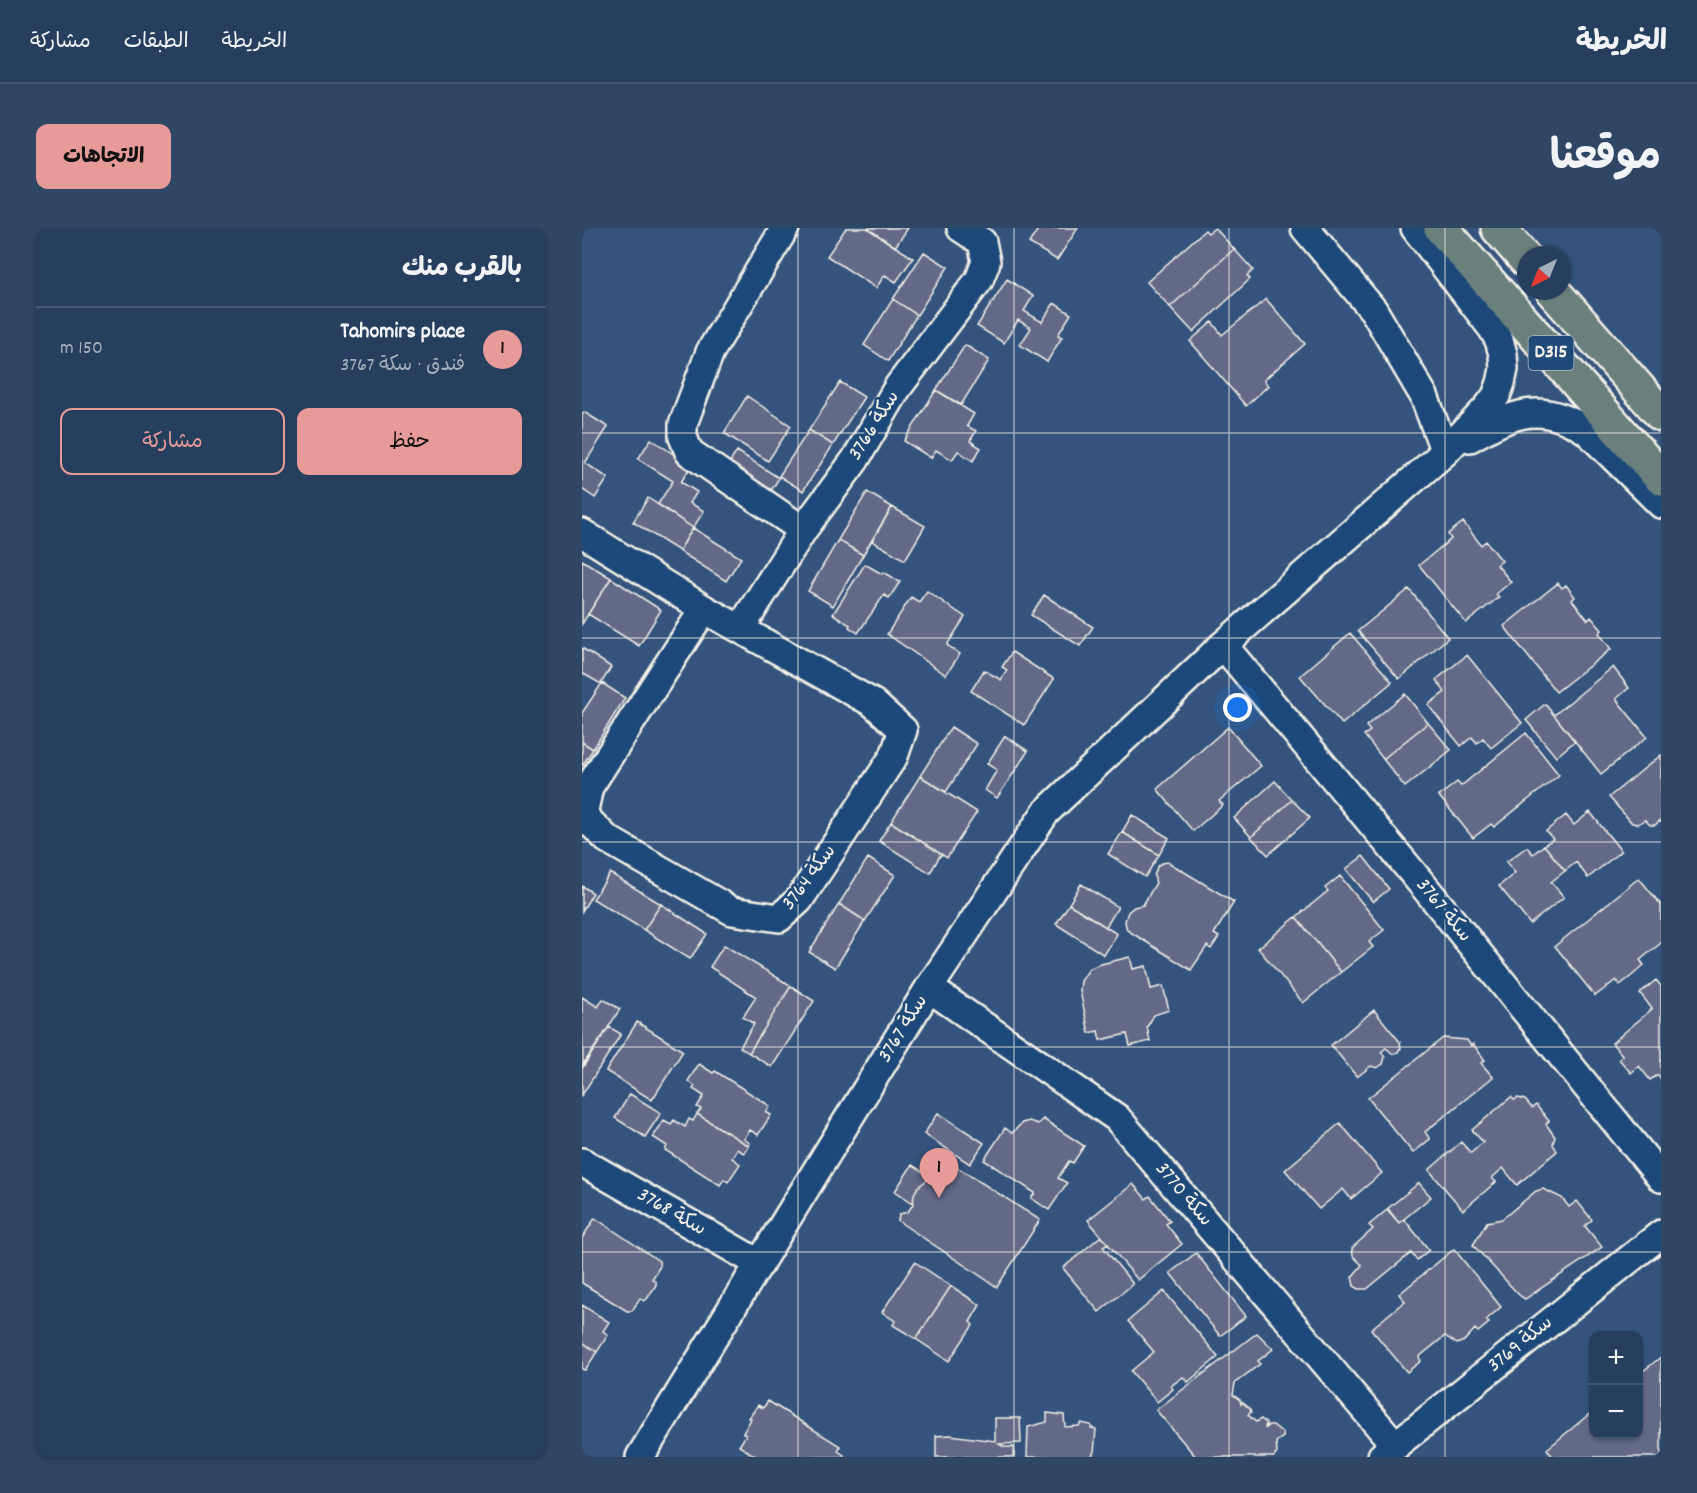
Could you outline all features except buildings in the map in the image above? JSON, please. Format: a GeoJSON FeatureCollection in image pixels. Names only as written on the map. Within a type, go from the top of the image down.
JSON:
{"type":"FeatureCollection","features":[{"type":"Feature","properties":{"kind":"main road","name":"D315"},"geometry":{"type":"LineString","coordinates":[[1441,228],[1661,478]]}},
{"type":"Feature","properties":{"kind":"main road"},"geometry":{"type":"LineString","coordinates":[[1498,228],[1517,250]]}},
{"type":"Feature","properties":{"kind":"main road","name":"D315"},"geometry":{"type":"LineString","coordinates":[[1561,300],[1661,414]]}},
{"type":"Feature","properties":{"kind":"street"},"geometry":{"type":"LineString","coordinates":[[785,228],[710,352],[683,424],[683,437],[688,452],[803,530]]}},
{"type":"Feature","properties":{"kind":"street","name":"سكة 3766"},"geometry":{"type":"LineString","coordinates":[[740,629],[803,530],[855,460],[898,387],[979,280],[986,262],[982,242],[961,228]]}},
{"type":"Feature","properties":{"kind":"street"},"geometry":{"type":"LineString","coordinates":[[1305,228],[1374,311],[1424,396],[1446,452]]}},
{"type":"Feature","properties":{"kind":"street"},"geometry":{"type":"LineString","coordinates":[[1415,228],[1492,328],[1503,354],[1502,383],[1496,396],[1446,452]]}},
{"type":"Feature","properties":{"kind":"street"},"geometry":{"type":"LineString","coordinates":[[1446,452],[1497,422],[1512,416],[1543,412],[1574,422],[1587,430],[1661,504]]}},
{"type":"Feature","properties":{"kind":"street","name":"سكة 3767"},"geometry":{"type":"LineString","coordinates":[[640,1457],[929,988],[1046,812],[1223,645],[1446,452]]}},
{"type":"Feature","properties":{"kind":"street","name":"سكة 3764"},"geometry":{"type":"LineString","coordinates":[[582,533],[704,609],[873,703],[903,730],[894,756],[799,900],[779,918],[732,911],[607,839],[583,815],[589,787],[704,609]]}},
{"type":"Feature","properties":{"kind":"street","name":"سكة 3767"},"geometry":{"type":"LineString","coordinates":[[1223,645],[1435,900],[1661,1178]]}},
{"type":"Feature","properties":{"kind":"street","name":"سكة 3770"},"geometry":{"type":"LineString","coordinates":[[929,988],[1117,1118],[1389,1451]]}},
{"type":"Feature","properties":{"kind":"street","name":"سكة 3768"},"geometry":{"type":"LineString","coordinates":[[582,1162],[760,1264]]}},
{"type":"Feature","properties":{"kind":"street","name":"سكة 3769"},"geometry":{"type":"LineString","coordinates":[[1389,1451],[1661,1234]]}},
{"type":"Feature","properties":{"kind":"place","name":"Tahomirs place"},"geometry":{"type":"Point","coordinates":[939,1198]}}]}
